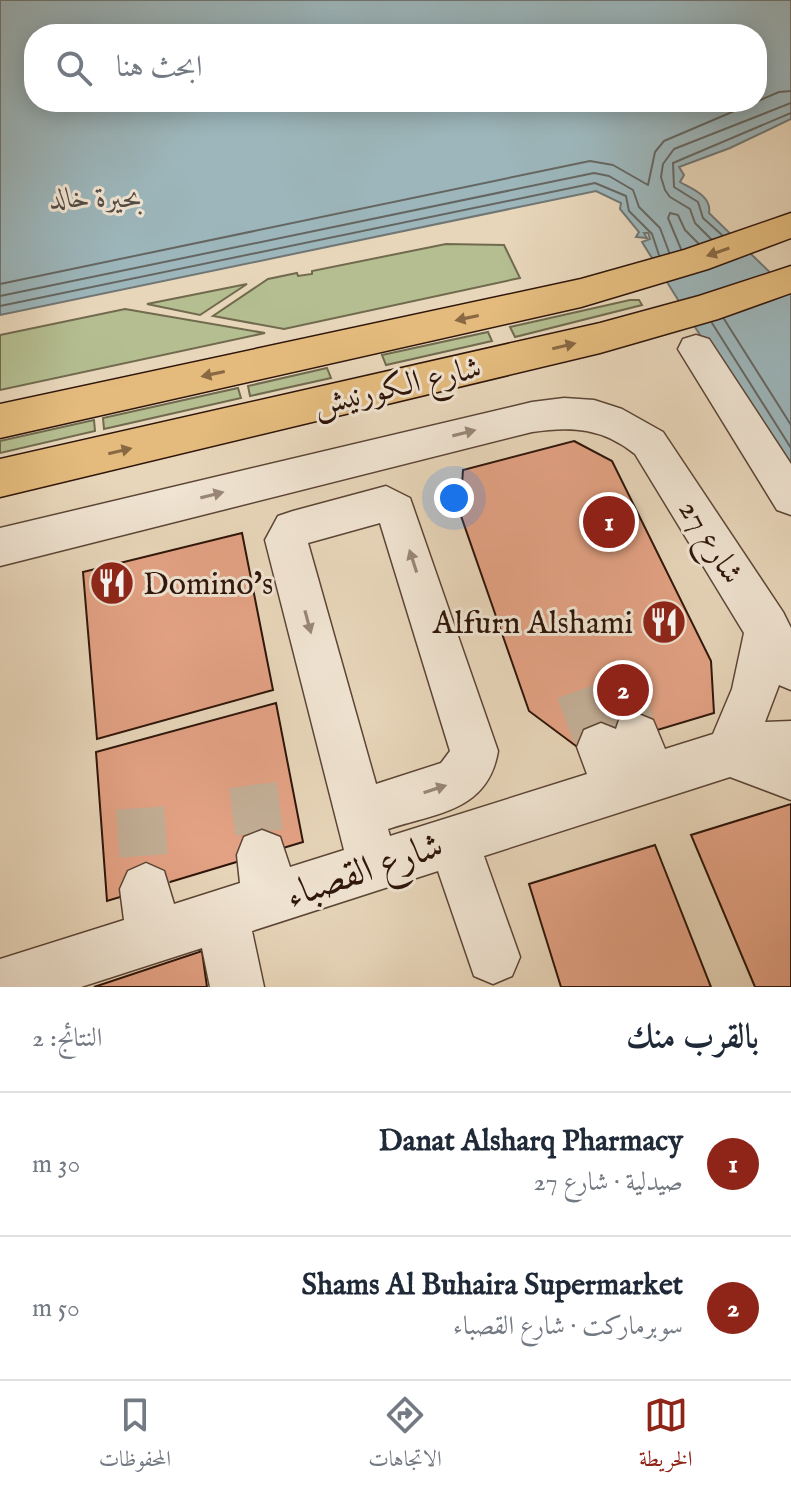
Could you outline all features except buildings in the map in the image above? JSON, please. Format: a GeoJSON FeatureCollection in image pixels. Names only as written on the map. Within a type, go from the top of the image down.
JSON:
{"type":"FeatureCollection","features":[{"type":"Feature","properties":{"kind":"main road","name":"شارع الكورنيش"},"geometry":{"type":"LineString","coordinates":[[9,419],[581,293],[695,260],[791,225]]}},
{"type":"Feature","properties":{"kind":"main road","name":"شارع الكورنيش"},"geometry":{"type":"LineString","coordinates":[[0,478],[600,338],[705,309],[791,279]]}},
{"type":"Feature","properties":{"kind":"street"},"geometry":{"type":"LineString","coordinates":[[696,349],[791,498]]}},
{"type":"Feature","properties":{"kind":"street","name":"شارع الكورنيش"},"geometry":{"type":"LineString","coordinates":[[0,547],[532,417],[577,413],[623,424]]}},
{"type":"Feature","properties":{"kind":"street","name":"شارع 27"},"geometry":{"type":"LineString","coordinates":[[623,424],[649,443],[791,668]]}},
{"type":"Feature","properties":{"kind":"street"},"geometry":{"type":"LineString","coordinates":[[361,813],[455,783],[466,775],[474,751],[396,511],[386,504],[293,529],[286,540],[373,865]]}},
{"type":"Feature","properties":{"kind":"street"},"geometry":{"type":"LineString","coordinates":[[767,627],[755,690],[729,753],[769,765],[791,776]]}},
{"type":"Feature","properties":{"kind":"street","name":"شارع القصباء"},"geometry":{"type":"LineString","coordinates":[[0,986],[153,939],[251,891],[373,865],[453,839],[626,762],[791,745]]}},
{"type":"Feature","properties":{"kind":"street"},"geometry":{"type":"LineString","coordinates":[[453,839],[493,957]]}},
{"type":"Feature","properties":{"kind":"street"},"geometry":{"type":"LineString","coordinates":[[146,889],[153,939]]}},
{"type":"Feature","properties":{"kind":"street"},"geometry":{"type":"LineString","coordinates":[[237,987],[251,891]]}},
{"type":"Feature","properties":{"kind":"green space"},"geometry":{"type":"Polygon","coordinates":[[[446,244],[504,245],[520,278],[284,329],[213,316],[268,279],[297,273],[298,276],[312,274],[312,271],[446,244]]]}},
{"type":"Feature","properties":{"kind":"green space"},"geometry":{"type":"Polygon","coordinates":[[[247,284],[200,315],[147,304],[247,284]]]}},
{"type":"Feature","properties":{"kind":"green space"},"geometry":{"type":"Polygon","coordinates":[[[639,300],[642,305],[515,337],[510,327],[639,300]]]}},
{"type":"Feature","properties":{"kind":"green space"},"geometry":{"type":"Polygon","coordinates":[[[125,309],[265,333],[0,390],[0,335],[125,309]]]}},
{"type":"Feature","properties":{"kind":"green space"},"geometry":{"type":"Polygon","coordinates":[[[488,332],[492,341],[386,365],[382,355],[488,332]]]}},
{"type":"Feature","properties":{"kind":"green space"},"geometry":{"type":"Polygon","coordinates":[[[327,368],[331,378],[250,396],[248,386],[327,368]]]}},
{"type":"Feature","properties":{"kind":"green space"},"geometry":{"type":"Polygon","coordinates":[[[238,388],[241,398],[104,429],[103,418],[238,388]]]}},
{"type":"Feature","properties":{"kind":"green space"},"geometry":{"type":"Polygon","coordinates":[[[94,420],[95,431],[0,453],[0,441],[94,420]]]}},
{"type":"Feature","properties":{"kind":"water","name":"بحيرة خالد"},"geometry":{"type":"Polygon","coordinates":[[[0,0],[791,0],[791,119],[730,148],[679,167],[684,175],[680,182],[704,198],[709,213],[791,293],[791,481],[642,242],[650,239],[648,233],[644,233],[647,238],[636,237],[639,232],[620,209],[621,203],[596,191],[0,315],[0,0]]]}},
{"type":"Feature","properties":{"kind":"tunnel"},"geometry":{"type":"LineString","coordinates":[[614,680],[636,737]]}},
{"type":"Feature","properties":{"kind":"tunnel"},"geometry":{"type":"LineString","coordinates":[[580,690],[601,747]]}},
{"type":"Feature","properties":{"kind":"tunnel"},"geometry":{"type":"LineString","coordinates":[[253,785],[262,855]]}},
{"type":"Feature","properties":{"kind":"tunnel"},"geometry":{"type":"LineString","coordinates":[[140,808],[146,889]]}},
{"type":"Feature","properties":{"kind":"place","name":"Danat Alsharq Pharmacy"},"geometry":{"type":"Point","coordinates":[609,522]}},
{"type":"Feature","properties":{"kind":"place","name":"Domino's"},"geometry":{"type":"Point","coordinates":[112,583]}},
{"type":"Feature","properties":{"kind":"place","name":"Alfurn Alshami"},"geometry":{"type":"Point","coordinates":[664,622]}},
{"type":"Feature","properties":{"kind":"place","name":"Shams Al Buhaira Supermarket"},"geometry":{"type":"Point","coordinates":[623,690]}}]}
